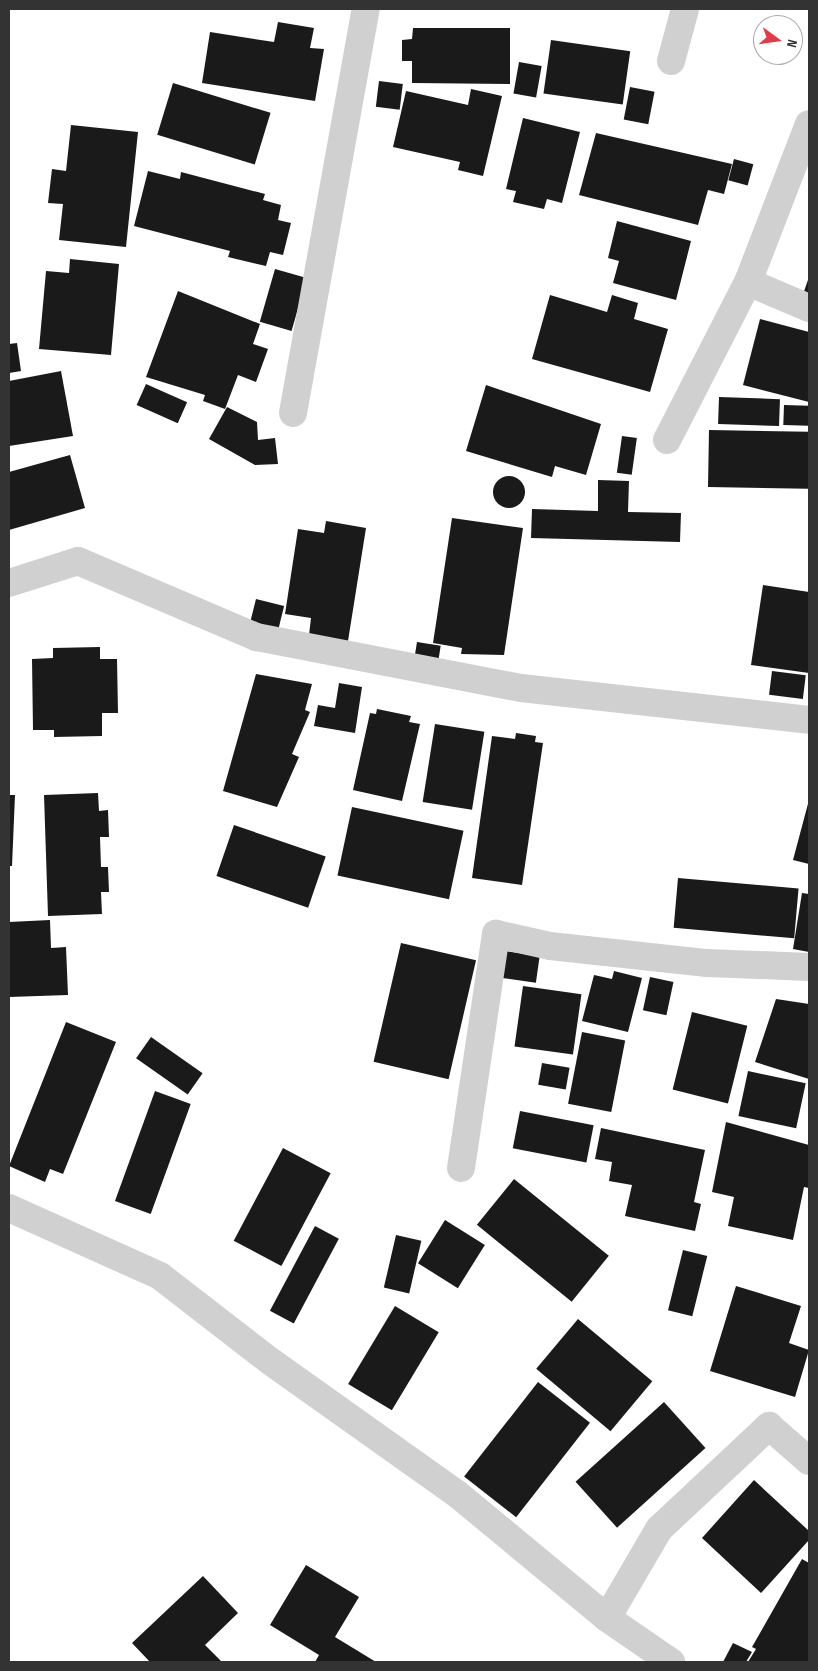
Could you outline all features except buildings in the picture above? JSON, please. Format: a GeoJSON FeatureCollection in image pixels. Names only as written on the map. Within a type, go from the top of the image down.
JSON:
{"type":"FeatureCollection","features":[{"type":"Feature","properties":{"kind":"street"},"geometry":{"type":"LineString","coordinates":[[293,413],[366,9]]}},
{"type":"Feature","properties":{"kind":"street"},"geometry":{"type":"LineString","coordinates":[[671,61],[685,9]]}},
{"type":"Feature","properties":{"kind":"street"},"geometry":{"type":"LineString","coordinates":[[667,440],[748,282],[809,124]]}},
{"type":"Feature","properties":{"kind":"street"},"geometry":{"type":"LineString","coordinates":[[748,282],[809,308]]}},
{"type":"Feature","properties":{"kind":"street"},"geometry":{"type":"LineString","coordinates":[[9,583],[78,561],[256,637],[521,688],[809,720]]}},
{"type":"Feature","properties":{"kind":"street"},"geometry":{"type":"LineString","coordinates":[[461,1168],[496,934],[550,946],[697,962],[809,967]]}},
{"type":"Feature","properties":{"kind":"street"},"geometry":{"type":"LineString","coordinates":[[9,1208],[160,1276],[270,1361],[456,1493],[607,1618],[671,1662]]}},
{"type":"Feature","properties":{"kind":"street"},"geometry":{"type":"LineString","coordinates":[[607,1618],[659,1529],[770,1426],[809,1461]]}}]}
